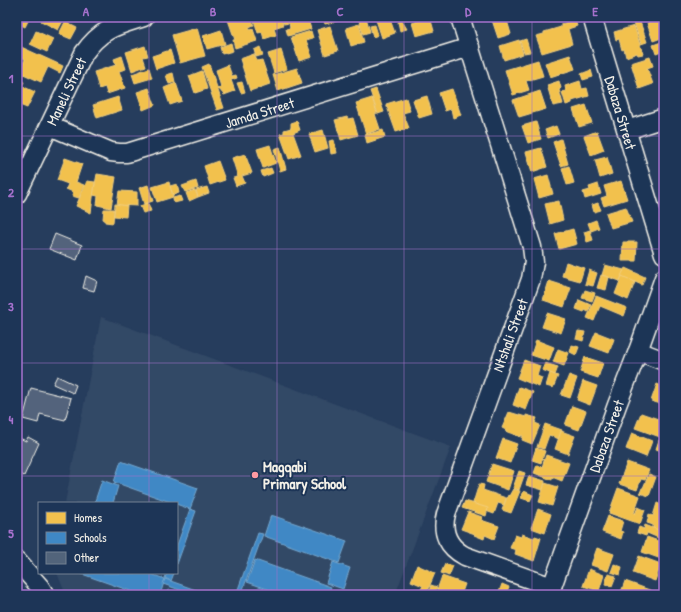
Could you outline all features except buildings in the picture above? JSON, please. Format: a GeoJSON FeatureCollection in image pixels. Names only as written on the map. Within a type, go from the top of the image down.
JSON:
{"type":"FeatureCollection","features":[{"type":"Feature","properties":{"kind":"street","name":"Maneli Street"},"geometry":{"type":"LineString","coordinates":[[17,194],[84,53],[92,41],[108,30],[144,17]]}},
{"type":"Feature","properties":{"kind":"street","name":"Ntshali Street"},"geometry":{"type":"LineString","coordinates":[[460,17],[532,247],[534,262],[531,279],[446,514],[444,523],[445,530],[451,546],[457,552],[550,591]]}},
{"type":"Feature","properties":{"kind":"street","name":"Dabaza Street"},"geometry":{"type":"LineString","coordinates":[[592,17],[664,254]]}},
{"type":"Feature","properties":{"kind":"street","name":"Jamda Street"},"geometry":{"type":"LineString","coordinates":[[50,126],[111,152],[119,154],[126,153],[470,47]]}},
{"type":"Feature","properties":{"kind":"street"},"geometry":{"type":"LineString","coordinates":[[627,130],[664,118]]}},
{"type":"Feature","properties":{"kind":"street","name":"Dabaza Street"},"geometry":{"type":"LineString","coordinates":[[550,591],[664,278]]}},
{"type":"Feature","properties":{"kind":"street"},"geometry":{"type":"LineString","coordinates":[[638,351],[664,361]]}},
{"type":"Feature","properties":{"kind":"street"},"geometry":{"type":"LineString","coordinates":[[17,561],[40,587],[45,595]]}},
{"type":"Feature","properties":{"kind":"shaded area","name":"Magqabi Primary School"},"geometry":{"type":"Polygon","coordinates":[[[101,317],[451,447],[395,595],[66,595],[57,574],[178,574],[178,502],[65,502],[101,317]]]}},
{"type":"Feature","properties":{"kind":"place","name":"Magqabi Primary School"},"geometry":{"type":"Point","coordinates":[255,475]}}]}
